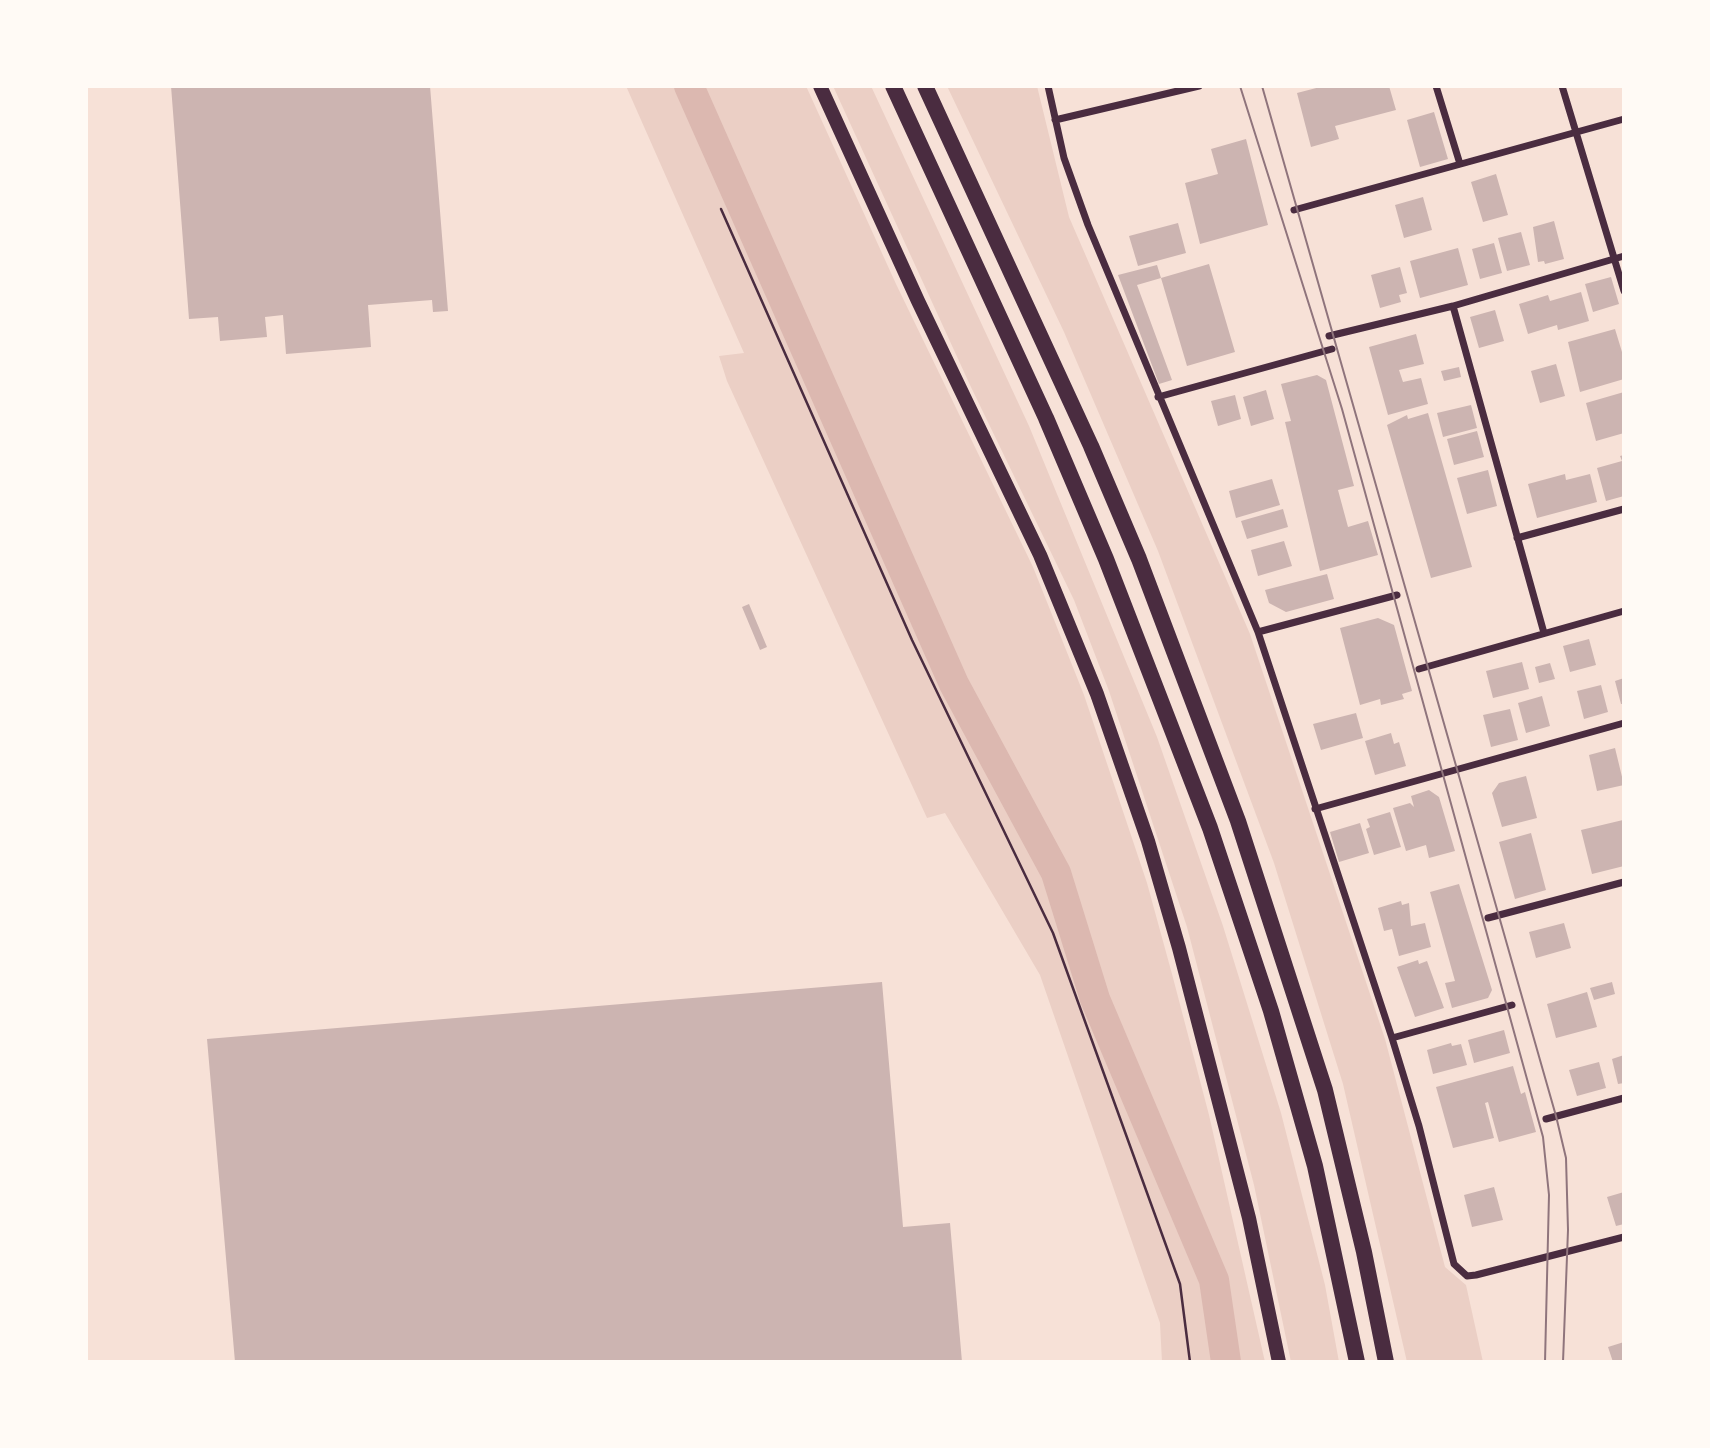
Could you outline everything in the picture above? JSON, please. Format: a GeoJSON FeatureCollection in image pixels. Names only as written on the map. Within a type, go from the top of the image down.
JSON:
{"type":"FeatureCollection","features":[{"type":"Feature","properties":{"kind":"highway"},"geometry":{"type":"LineString","coordinates":[[893,86],[1046,418],[1106,559],[1210,828],[1271,1011],[1312,1153],[1357,1362]]}},
{"type":"Feature","properties":{"kind":"highway"},"geometry":{"type":"LineString","coordinates":[[925,86],[1091,446],[1139,559],[1238,821],[1328,1102],[1362,1239],[1386,1362]]}},
{"type":"Feature","properties":{"kind":"main road"},"geometry":{"type":"LineString","coordinates":[[820,86],[918,301],[1040,555],[1097,694],[1148,841],[1180,948],[1249,1218],[1279,1362]]}},
{"type":"Feature","properties":{"kind":"street"},"geometry":{"type":"LineString","coordinates":[[1048,86],[1064,158],[1088,225],[1258,632],[1392,1038],[1419,1126],[1454,1264],[1460,1272],[1476,1275],[1624,1237]]}},
{"type":"Feature","properties":{"kind":"street"},"geometry":{"type":"LineString","coordinates":[[1055,120],[1199,86]]}},
{"type":"Feature","properties":{"kind":"street"},"geometry":{"type":"LineString","coordinates":[[1436,86],[1461,164]]}},
{"type":"Feature","properties":{"kind":"street"},"geometry":{"type":"LineString","coordinates":[[1562,86],[1574,132],[1620,257],[1624,291]]}},
{"type":"Feature","properties":{"kind":"street"},"geometry":{"type":"LineString","coordinates":[[1294,210],[1624,118]]}},
{"type":"Feature","properties":{"kind":"street"},"geometry":{"type":"LineString","coordinates":[[1329,336],[1453,306],[1620,257]]}},
{"type":"Feature","properties":{"kind":"street"},"geometry":{"type":"LineString","coordinates":[[1453,306],[1544,634]]}},
{"type":"Feature","properties":{"kind":"street"},"geometry":{"type":"LineString","coordinates":[[1158,397],[1332,348]]}},
{"type":"Feature","properties":{"kind":"street"},"geometry":{"type":"LineString","coordinates":[[1517,538],[1624,509]]}},
{"type":"Feature","properties":{"kind":"street"},"geometry":{"type":"LineString","coordinates":[[1258,632],[1397,595]]}},
{"type":"Feature","properties":{"kind":"street"},"geometry":{"type":"LineString","coordinates":[[1419,669],[1624,611]]}},
{"type":"Feature","properties":{"kind":"street"},"geometry":{"type":"LineString","coordinates":[[1315,809],[1624,723]]}},
{"type":"Feature","properties":{"kind":"street"},"geometry":{"type":"LineString","coordinates":[[1488,918],[1624,882]]}},
{"type":"Feature","properties":{"kind":"street"},"geometry":{"type":"LineString","coordinates":[[1392,1038],[1512,1004]]}},
{"type":"Feature","properties":{"kind":"street"},"geometry":{"type":"LineString","coordinates":[[1546,1119],[1624,1098]]}},
{"type":"Feature","properties":{"kind":"path"},"geometry":{"type":"LineString","coordinates":[[721,209],[912,640],[1053,933],[1180,1284],[1191,1362]]}},
{"type":"Feature","properties":{"kind":"shaded area"},"geometry":{"type":"Polygon","coordinates":[[[626,86],[806,86],[896,284],[1033,567],[1084,695],[1147,883],[1172,974],[1209,1115],[1265,1362],[1162,1362],[1160,1323],[1040,975],[945,813],[927,818],[727,381],[719,356],[744,353],[626,86]]]}},
{"type":"Feature","properties":{"kind":"shaded area"},"geometry":{"type":"Polygon","coordinates":[[[833,86],[871,86],[1029,426],[1157,737],[1223,926],[1281,1113],[1325,1285],[1339,1362],[1291,1362],[1254,1185],[1187,927],[1109,691],[1074,600],[970,385],[833,86]]]}},
{"type":"Feature","properties":{"kind":"shaded area"},"geometry":{"type":"Polygon","coordinates":[[[947,86],[1037,86],[1069,217],[1250,634],[1385,1039],[1445,1267],[1466,1285],[1483,1362],[1407,1362],[1343,1084],[1274,863],[1158,551],[1064,332],[947,86]]]}},
{"type":"Feature","properties":{"kind":"building"},"geometry":{"type":"Polygon","coordinates":[[[171,86],[430,86],[448,311],[433,312],[432,300],[368,305],[371,347],[286,354],[283,315],[265,317],[267,337],[220,341],[218,317],[189,319],[171,86]]]}},
{"type":"Feature","properties":{"kind":"building"},"geometry":{"type":"Polygon","coordinates":[[[1324,86],[1389,86],[1396,110],[1335,126],[1339,139],[1311,147],[1297,93],[1324,86]]]}},
{"type":"Feature","properties":{"kind":"building"},"geometry":{"type":"Polygon","coordinates":[[[1434,112],[1448,159],[1420,167],[1407,120],[1434,112]]]}},
{"type":"Feature","properties":{"kind":"building"},"geometry":{"type":"Polygon","coordinates":[[[1246,139],[1268,225],[1200,244],[1185,183],[1218,174],[1211,149],[1246,139]]]}},
{"type":"Feature","properties":{"kind":"building"},"geometry":{"type":"Polygon","coordinates":[[[1496,174],[1508,215],[1483,222],[1471,182],[1496,174]]]}},
{"type":"Feature","properties":{"kind":"building"},"geometry":{"type":"Polygon","coordinates":[[[1423,197],[1432,230],[1404,238],[1395,205],[1423,197]]]}},
{"type":"Feature","properties":{"kind":"building"},"geometry":{"type":"Polygon","coordinates":[[[1554,221],[1564,259],[1545,264],[1544,261],[1538,262],[1533,227],[1554,221]]]}},
{"type":"Feature","properties":{"kind":"building"},"geometry":{"type":"Polygon","coordinates":[[[1178,223],[1186,253],[1138,266],[1129,236],[1178,223]]]}},
{"type":"Feature","properties":{"kind":"building"},"geometry":{"type":"Polygon","coordinates":[[[1521,232],[1530,265],[1507,271],[1498,238],[1521,232]]]}},
{"type":"Feature","properties":{"kind":"building"},"geometry":{"type":"Polygon","coordinates":[[[1494,243],[1502,273],[1480,279],[1472,249],[1494,243]]]}},
{"type":"Feature","properties":{"kind":"building"},"geometry":{"type":"Polygon","coordinates":[[[1458,248],[1468,285],[1420,298],[1410,261],[1458,248]]]}},
{"type":"Feature","properties":{"kind":"building"},"geometry":{"type":"Polygon","coordinates":[[[1209,264],[1235,352],[1187,366],[1161,278],[1209,264]]]}},
{"type":"Feature","properties":{"kind":"building"},"geometry":{"type":"Polygon","coordinates":[[[1157,265],[1161,278],[1137,285],[1172,380],[1159,384],[1118,275],[1157,265]]]}},
{"type":"Feature","properties":{"kind":"building"},"geometry":{"type":"Polygon","coordinates":[[[1400,267],[1407,293],[1399,295],[1401,302],[1380,308],[1371,275],[1400,267]]]}},
{"type":"Feature","properties":{"kind":"building"},"geometry":{"type":"Polygon","coordinates":[[[1611,277],[1619,304],[1593,312],[1585,284],[1611,277]]]}},
{"type":"Feature","properties":{"kind":"building"},"geometry":{"type":"Polygon","coordinates":[[[1581,292],[1589,321],[1558,330],[1557,325],[1528,334],[1519,304],[1548,295],[1550,301],[1581,292]]]}},
{"type":"Feature","properties":{"kind":"building"},"geometry":{"type":"Polygon","coordinates":[[[1495,310],[1504,341],[1479,348],[1470,317],[1495,310]]]}},
{"type":"Feature","properties":{"kind":"building"},"geometry":{"type":"Polygon","coordinates":[[[1615,329],[1622,352],[1624,351],[1624,379],[1580,392],[1568,342],[1615,329]]]}},
{"type":"Feature","properties":{"kind":"building"},"geometry":{"type":"Polygon","coordinates":[[[1416,334],[1424,364],[1399,370],[1403,382],[1421,378],[1428,404],[1388,415],[1369,347],[1416,334]]]}},
{"type":"Feature","properties":{"kind":"building"},"geometry":{"type":"Polygon","coordinates":[[[1556,364],[1565,396],[1540,403],[1531,371],[1556,364]]]}},
{"type":"Feature","properties":{"kind":"building"},"geometry":{"type":"Polygon","coordinates":[[[1459,367],[1461,377],[1444,381],[1441,371],[1459,367]]]}},
{"type":"Feature","properties":{"kind":"building"},"geometry":{"type":"Polygon","coordinates":[[[1317,375],[1326,380],[1354,486],[1338,490],[1348,527],[1368,521],[1378,555],[1320,571],[1285,422],[1291,421],[1281,384],[1317,375]]]}},
{"type":"Feature","properties":{"kind":"building"},"geometry":{"type":"Polygon","coordinates":[[[1266,390],[1274,419],[1251,426],[1243,397],[1266,390]]]}},
{"type":"Feature","properties":{"kind":"building"},"geometry":{"type":"Polygon","coordinates":[[[1624,392],[1624,433],[1596,441],[1586,403],[1624,392]]]}},
{"type":"Feature","properties":{"kind":"building"},"geometry":{"type":"Polygon","coordinates":[[[1235,395],[1241,419],[1218,426],[1211,401],[1235,395]]]}},
{"type":"Feature","properties":{"kind":"building"},"geometry":{"type":"Polygon","coordinates":[[[1471,405],[1477,428],[1443,437],[1437,413],[1471,405]]]}},
{"type":"Feature","properties":{"kind":"building"},"geometry":{"type":"Polygon","coordinates":[[[1428,413],[1472,567],[1431,578],[1387,425],[1407,415],[1408,419],[1428,413]]]}},
{"type":"Feature","properties":{"kind":"building"},"geometry":{"type":"Polygon","coordinates":[[[1477,431],[1484,457],[1454,465],[1447,439],[1477,431]]]}},
{"type":"Feature","properties":{"kind":"building"},"geometry":{"type":"Polygon","coordinates":[[[1624,455],[1624,496],[1606,501],[1597,468],[1622,461],[1620,456],[1624,455]]]}},
{"type":"Feature","properties":{"kind":"building"},"geometry":{"type":"Polygon","coordinates":[[[1488,470],[1497,506],[1467,514],[1457,478],[1488,470]]]}},
{"type":"Feature","properties":{"kind":"building"},"geometry":{"type":"Polygon","coordinates":[[[1565,474],[1566,480],[1590,474],[1597,502],[1537,518],[1528,484],[1565,474]]]}},
{"type":"Feature","properties":{"kind":"building"},"geometry":{"type":"Polygon","coordinates":[[[1272,479],[1280,505],[1236,518],[1229,491],[1272,479]]]}},
{"type":"Feature","properties":{"kind":"building"},"geometry":{"type":"Polygon","coordinates":[[[1283,509],[1288,527],[1247,539],[1241,521],[1283,509]]]}},
{"type":"Feature","properties":{"kind":"building"},"geometry":{"type":"Polygon","coordinates":[[[1284,541],[1292,566],[1258,576],[1251,550],[1284,541]]]}},
{"type":"Feature","properties":{"kind":"building"},"geometry":{"type":"Polygon","coordinates":[[[1327,574],[1334,599],[1286,612],[1269,603],[1265,590],[1327,574]]]}},
{"type":"Feature","properties":{"kind":"building"},"geometry":{"type":"Polygon","coordinates":[[[749,604],[767,647],[760,650],[742,607],[749,604]]]}},
{"type":"Feature","properties":{"kind":"building"},"geometry":{"type":"Polygon","coordinates":[[[1378,618],[1394,625],[1412,691],[1402,694],[1404,699],[1381,705],[1380,699],[1360,705],[1340,628],[1378,618]]]}},
{"type":"Feature","properties":{"kind":"building"},"geometry":{"type":"Polygon","coordinates":[[[1589,639],[1596,665],[1570,672],[1563,646],[1589,639]]]}},
{"type":"Feature","properties":{"kind":"building"},"geometry":{"type":"Polygon","coordinates":[[[1522,662],[1529,689],[1493,698],[1486,671],[1522,662]]]}},
{"type":"Feature","properties":{"kind":"building"},"geometry":{"type":"Polygon","coordinates":[[[1550,663],[1555,679],[1539,683],[1535,667],[1550,663]]]}},
{"type":"Feature","properties":{"kind":"building"},"geometry":{"type":"Polygon","coordinates":[[[1624,678],[1624,704],[1621,704],[1615,681],[1624,678]]]}},
{"type":"Feature","properties":{"kind":"building"},"geometry":{"type":"Polygon","coordinates":[[[1601,685],[1608,712],[1584,719],[1577,691],[1601,685]]]}},
{"type":"Feature","properties":{"kind":"building"},"geometry":{"type":"Polygon","coordinates":[[[1542,696],[1550,726],[1526,733],[1518,703],[1542,696]]]}},
{"type":"Feature","properties":{"kind":"building"},"geometry":{"type":"Polygon","coordinates":[[[1510,709],[1518,740],[1491,747],[1483,715],[1510,709]]]}},
{"type":"Feature","properties":{"kind":"building"},"geometry":{"type":"Polygon","coordinates":[[[1356,713],[1363,738],[1321,750],[1313,724],[1356,713]]]}},
{"type":"Feature","properties":{"kind":"building"},"geometry":{"type":"Polygon","coordinates":[[[1391,733],[1394,744],[1399,742],[1406,766],[1375,775],[1365,741],[1391,733]]]}},
{"type":"Feature","properties":{"kind":"building"},"geometry":{"type":"Polygon","coordinates":[[[1615,748],[1624,785],[1597,791],[1589,755],[1615,748]]]}},
{"type":"Feature","properties":{"kind":"building"},"geometry":{"type":"Polygon","coordinates":[[[1526,776],[1537,818],[1502,827],[1492,793],[1499,783],[1526,776]]]}},
{"type":"Feature","properties":{"kind":"building"},"geometry":{"type":"Polygon","coordinates":[[[1429,790],[1439,797],[1455,851],[1429,858],[1426,845],[1406,851],[1393,808],[1410,803],[1414,807],[1411,796],[1429,790]]]}},
{"type":"Feature","properties":{"kind":"building"},"geometry":{"type":"Polygon","coordinates":[[[1390,812],[1401,847],[1374,855],[1366,829],[1370,827],[1367,819],[1390,812]]]}},
{"type":"Feature","properties":{"kind":"building"},"geometry":{"type":"Polygon","coordinates":[[[1623,820],[1624,866],[1592,874],[1581,830],[1623,820]]]}},
{"type":"Feature","properties":{"kind":"building"},"geometry":{"type":"Polygon","coordinates":[[[1360,823],[1369,853],[1339,862],[1330,832],[1360,823]]]}},
{"type":"Feature","properties":{"kind":"building"},"geometry":{"type":"Polygon","coordinates":[[[1531,833],[1546,890],[1515,899],[1499,842],[1531,833]]]}},
{"type":"Feature","properties":{"kind":"building"},"geometry":{"type":"Polygon","coordinates":[[[1459,884],[1492,990],[1488,998],[1452,1008],[1445,983],[1455,981],[1430,892],[1459,884]]]}},
{"type":"Feature","properties":{"kind":"building"},"geometry":{"type":"Polygon","coordinates":[[[1401,901],[1402,905],[1409,903],[1411,926],[1425,923],[1431,947],[1399,956],[1392,929],[1384,931],[1378,908],[1401,901]]]}},
{"type":"Feature","properties":{"kind":"building"},"geometry":{"type":"Polygon","coordinates":[[[1564,923],[1571,948],[1536,958],[1529,932],[1564,923]]]}},
{"type":"Feature","properties":{"kind":"building"},"geometry":{"type":"Polygon","coordinates":[[[1418,960],[1419,964],[1427,961],[1444,1008],[1415,1017],[1397,967],[1418,960]]]}},
{"type":"Feature","properties":{"kind":"building"},"geometry":{"type":"Polygon","coordinates":[[[882,982],[903,1227],[950,1223],[962,1362],[235,1362],[207,1039],[882,982]]]}},
{"type":"Feature","properties":{"kind":"building"},"geometry":{"type":"Polygon","coordinates":[[[1612,982],[1615,994],[1594,1000],[1590,988],[1612,982]]]}},
{"type":"Feature","properties":{"kind":"building"},"geometry":{"type":"Polygon","coordinates":[[[1587,992],[1597,1027],[1556,1038],[1547,1004],[1587,992]]]}},
{"type":"Feature","properties":{"kind":"building"},"geometry":{"type":"Polygon","coordinates":[[[1504,1030],[1510,1053],[1474,1063],[1468,1040],[1504,1030]]]}},
{"type":"Feature","properties":{"kind":"building"},"geometry":{"type":"Polygon","coordinates":[[[1451,1043],[1452,1046],[1461,1044],[1467,1065],[1433,1074],[1427,1050],[1451,1043]]]}},
{"type":"Feature","properties":{"kind":"building"},"geometry":{"type":"Polygon","coordinates":[[[1624,1055],[1624,1083],[1618,1084],[1612,1059],[1624,1055]]]}},
{"type":"Feature","properties":{"kind":"building"},"geometry":{"type":"Polygon","coordinates":[[[1599,1062],[1606,1088],[1577,1096],[1569,1070],[1599,1062]]]}},
{"type":"Feature","properties":{"kind":"building"},"geometry":{"type":"Polygon","coordinates":[[[1513,1066],[1521,1094],[1525,1092],[1536,1132],[1499,1142],[1488,1102],[1485,1103],[1494,1138],[1453,1148],[1436,1087],[1513,1066]]]}},
{"type":"Feature","properties":{"kind":"building"},"geometry":{"type":"Polygon","coordinates":[[[1494,1187],[1503,1220],[1472,1227],[1464,1195],[1494,1187]]]}},
{"type":"Feature","properties":{"kind":"building"},"geometry":{"type":"Polygon","coordinates":[[[1624,1192],[1624,1224],[1616,1226],[1607,1197],[1624,1192]]]}},
{"type":"Feature","properties":{"kind":"building"},"geometry":{"type":"Polygon","coordinates":[[[1624,1342],[1624,1362],[1613,1362],[1608,1347],[1624,1342]]]}},
{"type":"Feature","properties":{"kind":"waterway"},"geometry":{"type":"LineString","coordinates":[[689,86],[954,684],[1056,873],[1095,999],[1214,1280],[1226,1362]]}},
{"type":"Feature","properties":{"kind":"tram line"},"geometry":{"type":"LineString","coordinates":[[1240,86],[1342,409],[1543,1137],[1549,1195],[1545,1362]]}},
{"type":"Feature","properties":{"kind":"tram line"},"geometry":{"type":"LineString","coordinates":[[1262,86],[1566,1158],[1568,1230],[1563,1362]]}}]}
